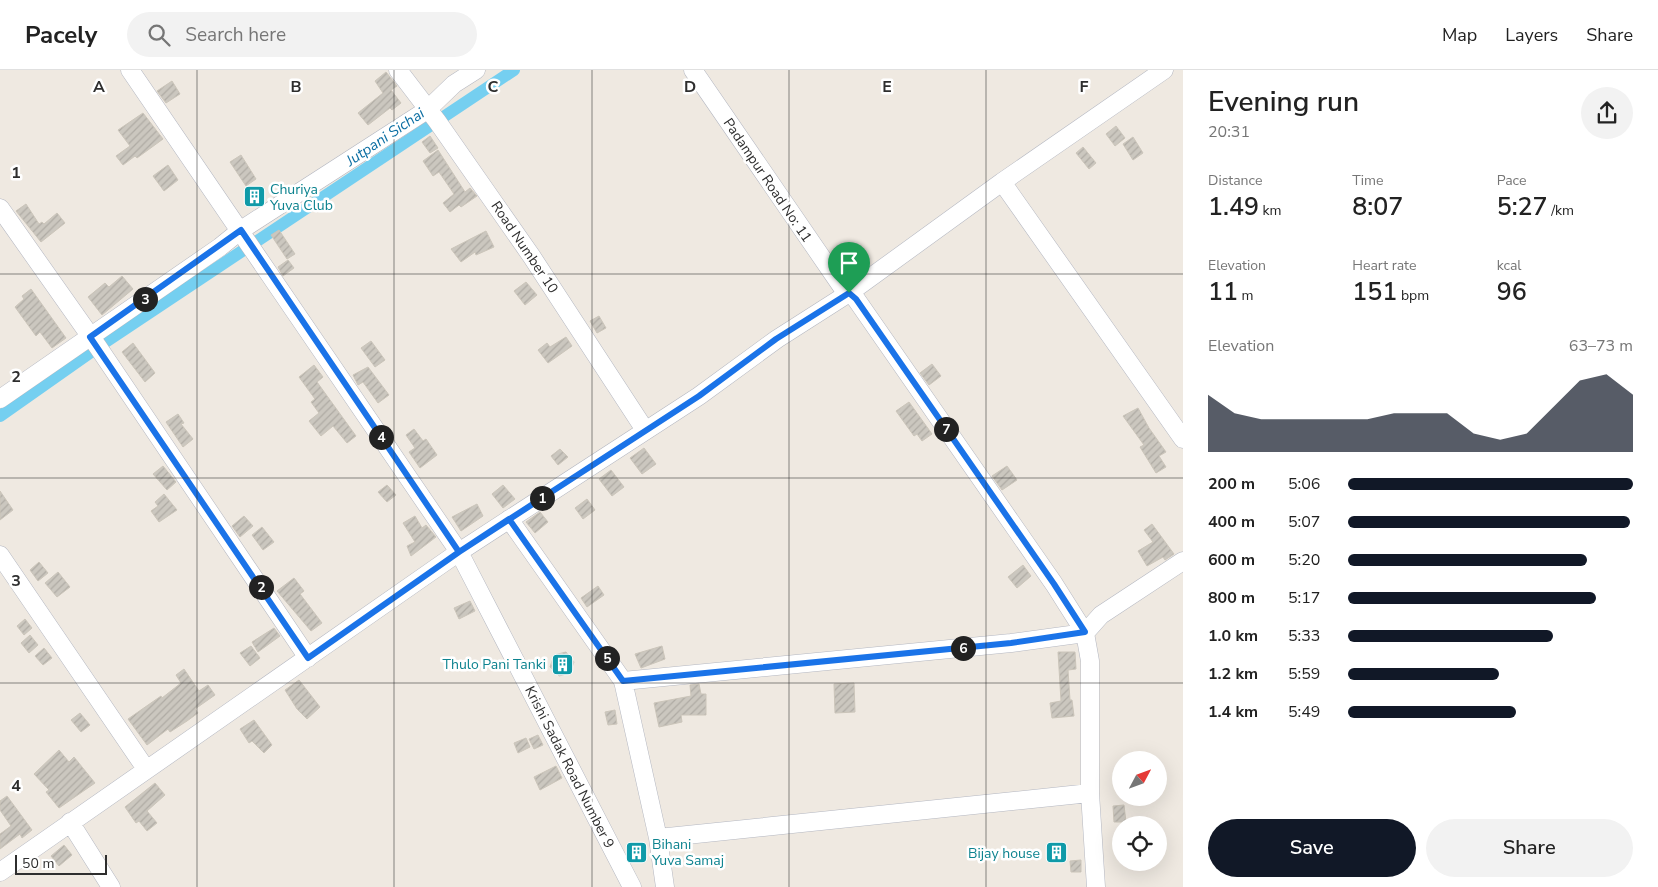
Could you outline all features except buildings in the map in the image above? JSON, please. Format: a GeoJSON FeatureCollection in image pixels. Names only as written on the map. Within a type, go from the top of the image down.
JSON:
{"type":"FeatureCollection","features":[{"type":"Feature","properties":{"kind":"street","name":"Krishi Sadak Road Number 9"},"geometry":{"type":"LineString","coordinates":[[130,70],[459,552],[632,887]]}},
{"type":"Feature","properties":{"kind":"street","name":"Road Number 10"},"geometry":{"type":"LineString","coordinates":[[398,70],[437,121],[532,257],[645,430]]}},
{"type":"Feature","properties":{"kind":"street"},"geometry":{"type":"LineString","coordinates":[[0,399],[241,230],[264,217],[427,110],[454,84],[476,70]]}},
{"type":"Feature","properties":{"kind":"street","name":"Padampur Road No: 11"},"geometry":{"type":"LineString","coordinates":[[692,70],[842,287],[856,299],[1032,552],[1085,632]]}},
{"type":"Feature","properties":{"kind":"street"},"geometry":{"type":"LineString","coordinates":[[0,872],[459,552],[699,396],[776,339],[849,293],[1002,182],[1164,70]]}},
{"type":"Feature","properties":{"kind":"street"},"geometry":{"type":"LineString","coordinates":[[1002,182],[1183,438]]}},
{"type":"Feature","properties":{"kind":"street"},"geometry":{"type":"LineString","coordinates":[[0,208],[308,658]]}},
{"type":"Feature","properties":{"kind":"street"},"geometry":{"type":"LineString","coordinates":[[509,519],[623,681],[658,838],[665,887]]}},
{"type":"Feature","properties":{"kind":"street"},"geometry":{"type":"LineString","coordinates":[[0,555],[146,769]]}},
{"type":"Feature","properties":{"kind":"street"},"geometry":{"type":"LineString","coordinates":[[623,681],[1011,643],[1085,632],[1101,615],[1183,561]]}},
{"type":"Feature","properties":{"kind":"street"},"geometry":{"type":"LineString","coordinates":[[1085,632],[1090,661],[1090,793],[1096,887]]}},
{"type":"Feature","properties":{"kind":"street"},"geometry":{"type":"LineString","coordinates":[[658,838],[1090,793]]}},
{"type":"Feature","properties":{"kind":"street"},"geometry":{"type":"LineString","coordinates":[[70,822],[111,887]]}},
{"type":"Feature","properties":{"kind":"waterway","name":"Jutpani Sichai"},"geometry":{"type":"LineString","coordinates":[[0,416],[98,347],[514,70]]}},
{"type":"Feature","properties":{"kind":"place","name":"Churiya Yuva Club"},"geometry":{"type":"Point","coordinates":[254,197]}},
{"type":"Feature","properties":{"kind":"place","name":"Thulo Pani Tanki"},"geometry":{"type":"Point","coordinates":[562,664]}},
{"type":"Feature","properties":{"kind":"place","name":"Bihani Yuva Samaj"},"geometry":{"type":"Point","coordinates":[636,852]}},
{"type":"Feature","properties":{"kind":"place","name":"Bijay house"},"geometry":{"type":"Point","coordinates":[1056,853]}},
{"type":"Feature","properties":{"kind":"route"},"geometry":{"type":"LineString","coordinates":[[849,293],[776,339],[699,396],[645,430],[554,490],[459,552],[308,658],[263,589],[90,337],[220,247],[241,230],[250,246],[459,552],[509,519],[559,587],[623,681],[1011,643],[1085,632],[1054,584],[856,299],[849,293]]}}]}
